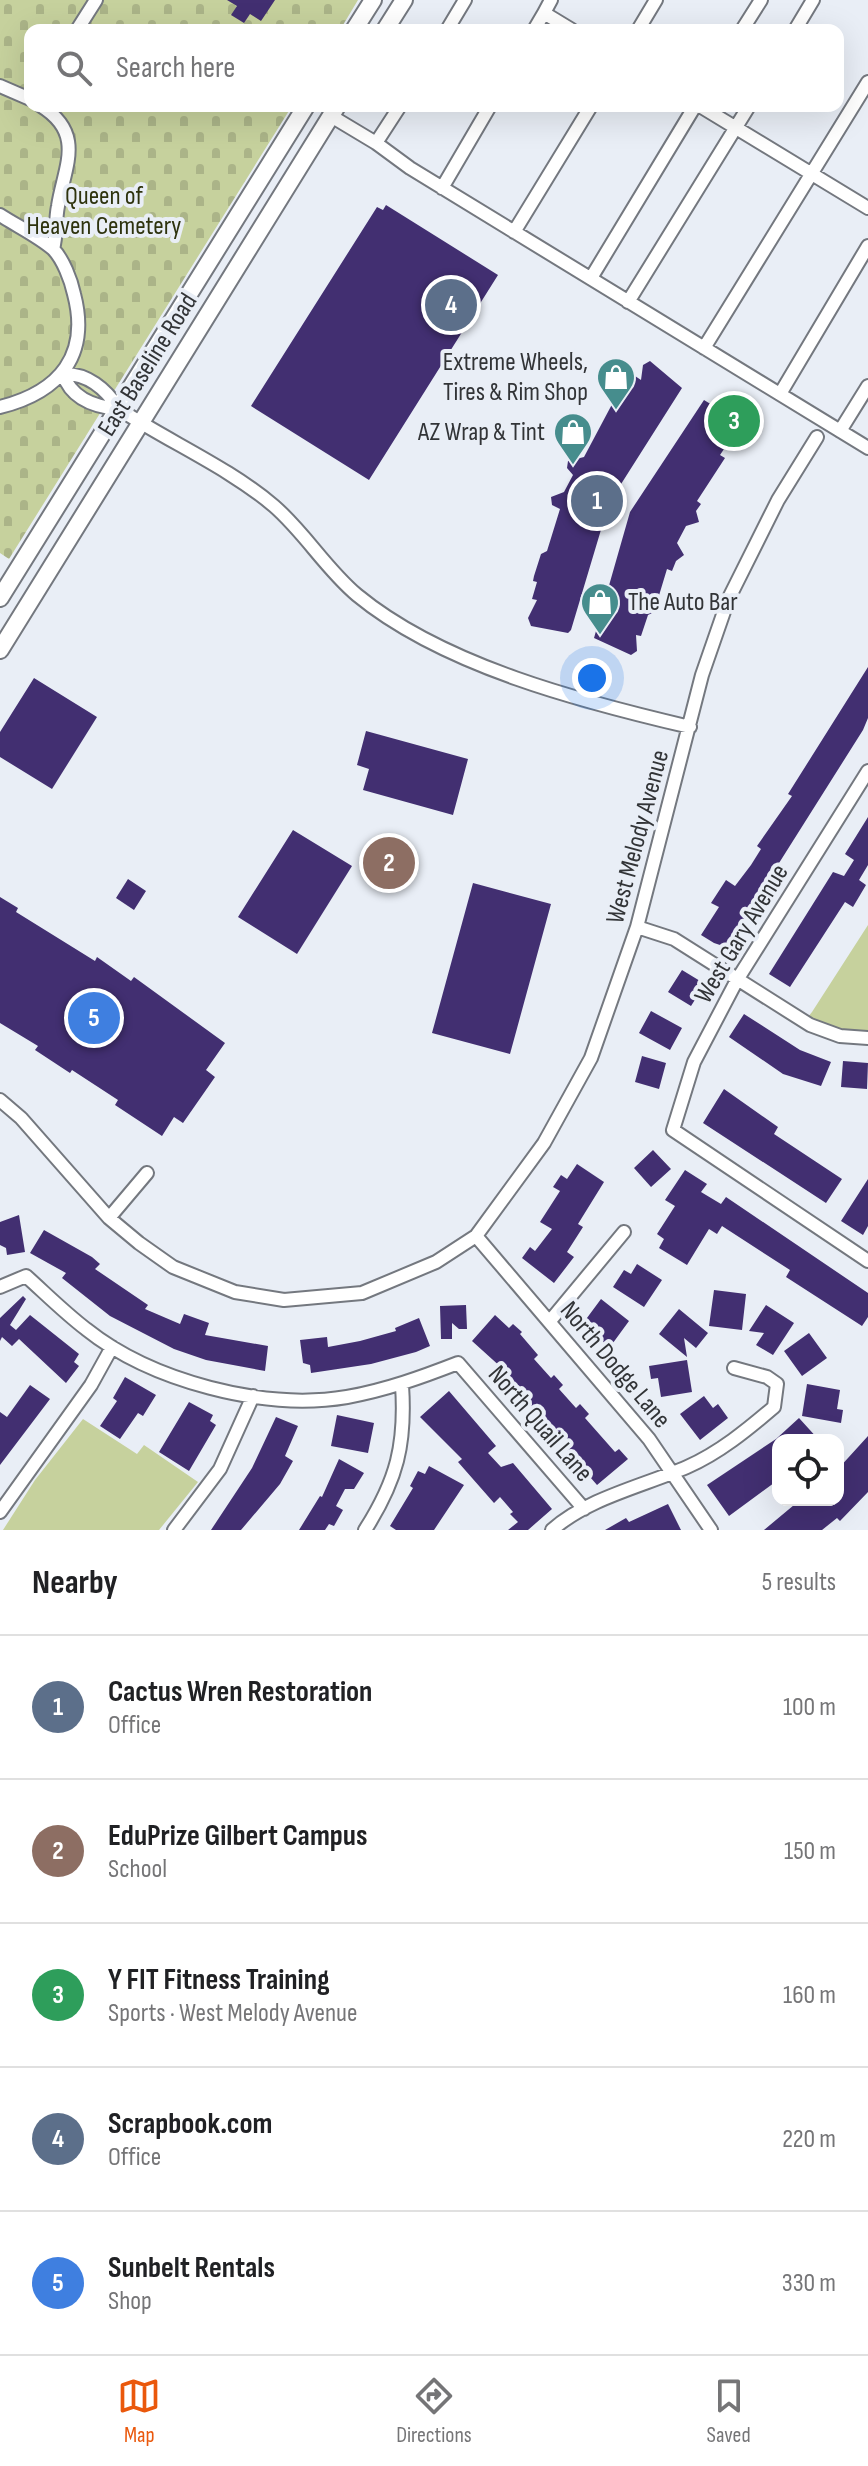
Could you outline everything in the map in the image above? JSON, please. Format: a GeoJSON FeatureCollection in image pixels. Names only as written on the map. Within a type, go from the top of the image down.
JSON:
{"type":"FeatureCollection","features":[{"type":"Feature","properties":{"kind":"main road"},"geometry":{"type":"LineString","coordinates":[[358,24],[373,0]]}},
{"type":"Feature","properties":{"kind":"main road"},"geometry":{"type":"LineString","coordinates":[[389,24],[404,0]]}},
{"type":"Feature","properties":{"kind":"main road","name":"East Baseline Road"},"geometry":{"type":"LineString","coordinates":[[0,650],[303,112]]}},
{"type":"Feature","properties":{"kind":"main road","name":"East Baseline Road"},"geometry":{"type":"LineString","coordinates":[[0,598],[129,416],[333,112]]}},
{"type":"Feature","properties":{"kind":"street"},"geometry":{"type":"LineString","coordinates":[[81,24],[96,0]]}},
{"type":"Feature","properties":{"kind":"street"},"geometry":{"type":"LineString","coordinates":[[451,24],[465,0]]}},
{"type":"Feature","properties":{"kind":"street"},"geometry":{"type":"LineString","coordinates":[[538,24],[551,0]]}},
{"type":"Feature","properties":{"kind":"street"},"geometry":{"type":"LineString","coordinates":[[642,24],[656,0]]}},
{"type":"Feature","properties":{"kind":"street"},"geometry":{"type":"LineString","coordinates":[[746,24],[761,0]]}},
{"type":"Feature","properties":{"kind":"street"},"geometry":{"type":"LineString","coordinates":[[799,24],[813,0]]}},
{"type":"Feature","properties":{"kind":"street"},"geometry":{"type":"LineString","coordinates":[[544,13],[562,24]]}},
{"type":"Feature","properties":{"kind":"street"},"geometry":{"type":"LineString","coordinates":[[704,348],[868,82]]}},
{"type":"Feature","properties":{"kind":"street"},"geometry":{"type":"LineString","coordinates":[[0,86],[24,96]]}},
{"type":"Feature","properties":{"kind":"street"},"geometry":{"type":"LineString","coordinates":[[47,112],[62,126],[71,156],[58,206],[53,249]]}},
{"type":"Feature","properties":{"kind":"street"},"geometry":{"type":"LineString","coordinates":[[335,112],[442,188],[868,448]]}},
{"type":"Feature","properties":{"kind":"street"},"geometry":{"type":"LineString","coordinates":[[376,143],[396,112]]}},
{"type":"Feature","properties":{"kind":"street"},"geometry":{"type":"LineString","coordinates":[[442,188],[486,112]]}},
{"type":"Feature","properties":{"kind":"street"},"geometry":{"type":"LineString","coordinates":[[514,232],[587,112]]}},
{"type":"Feature","properties":{"kind":"street"},"geometry":{"type":"LineString","coordinates":[[591,278],[693,112]]}},
{"type":"Feature","properties":{"kind":"street"},"geometry":{"type":"LineString","coordinates":[[708,112],[868,208]]}},
{"type":"Feature","properties":{"kind":"street"},"geometry":{"type":"LineString","coordinates":[[628,302],[745,112]]}},
{"type":"Feature","properties":{"kind":"street"},"geometry":{"type":"LineString","coordinates":[[0,215],[53,249],[73,288],[80,332],[76,353],[63,374],[35,393],[0,407]]}},
{"type":"Feature","properties":{"kind":"street"},"geometry":{"type":"LineString","coordinates":[[780,394],[868,246]]}},
{"type":"Feature","properties":{"kind":"street"},"geometry":{"type":"LineString","coordinates":[[63,374],[77,373],[108,392],[129,416],[271,503],[358,595],[399,622],[451,650],[534,686],[690,727]]}},
{"type":"Feature","properties":{"kind":"street"},"geometry":{"type":"LineString","coordinates":[[840,431],[868,386]]}},
{"type":"Feature","properties":{"kind":"street","name":"West Melody Avenue"},"geometry":{"type":"LineString","coordinates":[[476,1236],[544,1143],[591,1058],[637,927],[702,675],[744,562],[817,437]]}},
{"type":"Feature","properties":{"kind":"street","name":"West Gary Avenue"},"geometry":{"type":"LineString","coordinates":[[868,771],[737,980],[694,1062],[673,1130],[868,1261]]}},
{"type":"Feature","properties":{"kind":"street"},"geometry":{"type":"LineString","coordinates":[[637,927],[674,939],[810,1025],[840,1036],[868,1038]]}},
{"type":"Feature","properties":{"kind":"street"},"geometry":{"type":"LineString","coordinates":[[0,1100],[21,1118],[109,1218],[139,1243],[184,1272],[235,1292],[284,1300],[362,1293],[436,1262],[476,1236]]}},
{"type":"Feature","properties":{"kind":"street"},"geometry":{"type":"LineString","coordinates":[[109,1218],[147,1173]]}},
{"type":"Feature","properties":{"kind":"street"},"geometry":{"type":"LineString","coordinates":[[550,1321],[624,1232]]}},
{"type":"Feature","properties":{"kind":"street","name":"North Dodge Lane"},"geometry":{"type":"LineString","coordinates":[[476,1236],[550,1321],[673,1473],[711,1530]]}},
{"type":"Feature","properties":{"kind":"street","name":"North Quail Lane"},"geometry":{"type":"LineString","coordinates":[[0,1287],[26,1276],[87,1330],[112,1347],[177,1377],[253,1396],[344,1397],[402,1385],[458,1363],[584,1509]]}},
{"type":"Feature","properties":{"kind":"street"},"geometry":{"type":"LineString","coordinates":[[0,1512],[91,1385],[112,1347]]}},
{"type":"Feature","properties":{"kind":"street"},"geometry":{"type":"LineString","coordinates":[[552,1530],[584,1509],[673,1473],[728,1444],[774,1407],[777,1384],[767,1377],[734,1368]]}},
{"type":"Feature","properties":{"kind":"street"},"geometry":{"type":"LineString","coordinates":[[365,1530],[384,1500],[400,1455],[404,1420],[402,1385]]}},
{"type":"Feature","properties":{"kind":"street"},"geometry":{"type":"LineString","coordinates":[[174,1530],[220,1469],[253,1396]]}},
{"type":"Feature","properties":{"kind":"green space","name":"Queen of Heaven Cemetery"},"geometry":{"type":"Polygon","coordinates":[[[0,0],[358,0],[344,24],[24,24],[24,112],[288,112],[9,559],[0,553],[0,0]]]}},
{"type":"Feature","properties":{"kind":"green space"},"geometry":{"type":"Polygon","coordinates":[[[868,925],[868,1038],[804,1022],[812,1012],[868,925]]]}},
{"type":"Feature","properties":{"kind":"green space"},"geometry":{"type":"Polygon","coordinates":[[[83,1419],[137,1454],[144,1445],[198,1482],[159,1530],[3,1530],[35,1480],[83,1419]]]}},
{"type":"Feature","properties":{"kind":"building"},"geometry":{"type":"Polygon","coordinates":[[[227,0],[275,0],[261,21],[250,14],[244,23],[231,15],[237,6],[227,0]]]}},
{"type":"Feature","properties":{"kind":"building"},"geometry":{"type":"Polygon","coordinates":[[[386,205],[498,275],[369,480],[251,406],[377,207],[383,210],[386,205]]]}},
{"type":"Feature","properties":{"kind":"building"},"geometry":{"type":"Polygon","coordinates":[[[650,361],[682,388],[609,503],[571,630],[568,633],[531,626],[528,618],[537,600],[532,599],[537,582],[533,581],[534,576],[541,554],[547,551],[560,509],[552,505],[551,497],[564,492],[573,475],[567,468],[568,461],[584,457],[618,393],[623,395],[635,376],[641,380],[643,365],[650,361]]]}},
{"type":"Feature","properties":{"kind":"building"},"geometry":{"type":"Polygon","coordinates":[[[704,400],[730,416],[740,418],[740,423],[728,435],[732,437],[720,455],[725,458],[697,501],[701,504],[696,511],[699,522],[686,526],[677,543],[684,555],[676,561],[672,571],[667,569],[654,612],[648,615],[641,636],[636,635],[637,651],[631,655],[594,638],[630,512],[704,400]]]}},
{"type":"Feature","properties":{"kind":"building"},"geometry":{"type":"Polygon","coordinates":[[[868,667],[868,718],[863,730],[726,947],[714,943],[701,935],[719,907],[711,903],[726,880],[735,886],[751,865],[761,849],[757,846],[792,796],[788,794],[868,667]]]}},
{"type":"Feature","properties":{"kind":"building"},"geometry":{"type":"Polygon","coordinates":[[[34,678],[97,717],[52,789],[0,757],[0,732],[34,678]]]}},
{"type":"Feature","properties":{"kind":"building"},"geometry":{"type":"Polygon","coordinates":[[[366,731],[468,759],[453,815],[363,790],[369,769],[357,765],[366,731]]]}},
{"type":"Feature","properties":{"kind":"building"},"geometry":{"type":"Polygon","coordinates":[[[868,817],[868,865],[859,880],[866,885],[853,907],[845,902],[790,987],[769,974],[833,872],[844,876],[854,860],[845,854],[868,817]]]}},
{"type":"Feature","properties":{"kind":"building"},"geometry":{"type":"Polygon","coordinates":[[[293,830],[352,866],[297,954],[238,917],[293,830]]]}},
{"type":"Feature","properties":{"kind":"building"},"geometry":{"type":"Polygon","coordinates":[[[128,879],[146,891],[134,910],[116,898],[128,879]]]}},
{"type":"Feature","properties":{"kind":"building"},"geometry":{"type":"Polygon","coordinates":[[[473,883],[551,904],[510,1054],[432,1033],[473,883]]]}},
{"type":"Feature","properties":{"kind":"building"},"geometry":{"type":"Polygon","coordinates":[[[0,897],[18,908],[16,912],[95,961],[97,957],[131,981],[134,977],[225,1043],[206,1070],[215,1077],[183,1123],[174,1117],[162,1136],[115,1105],[118,1100],[72,1070],[70,1073],[35,1050],[38,1046],[0,1023],[0,897]]]}},
{"type":"Feature","properties":{"kind":"building"},"geometry":{"type":"Polygon","coordinates":[[[682,970],[705,984],[691,1006],[668,992],[682,970]]]}},
{"type":"Feature","properties":{"kind":"building"},"geometry":{"type":"Polygon","coordinates":[[[651,1011],[682,1028],[670,1050],[639,1033],[651,1011]]]}},
{"type":"Feature","properties":{"kind":"building"},"geometry":{"type":"Polygon","coordinates":[[[744,1014],[800,1050],[831,1062],[821,1086],[783,1074],[729,1037],[744,1014]]]}},
{"type":"Feature","properties":{"kind":"building"},"geometry":{"type":"Polygon","coordinates":[[[642,1056],[666,1063],[659,1089],[635,1082],[642,1056]]]}},
{"type":"Feature","properties":{"kind":"building"},"geometry":{"type":"Polygon","coordinates":[[[843,1061],[868,1063],[867,1089],[841,1087],[843,1061]]]}},
{"type":"Feature","properties":{"kind":"building"},"geometry":{"type":"Polygon","coordinates":[[[724,1089],[778,1127],[774,1134],[842,1179],[826,1203],[703,1123],[724,1089]]]}},
{"type":"Feature","properties":{"kind":"building"},"geometry":{"type":"Polygon","coordinates":[[[653,1150],[671,1169],[651,1187],[634,1168],[653,1150]]]}},
{"type":"Feature","properties":{"kind":"building"},"geometry":{"type":"Polygon","coordinates":[[[577,1164],[604,1182],[578,1224],[583,1227],[567,1252],[574,1257],[554,1283],[522,1258],[530,1247],[535,1251],[552,1229],[540,1222],[560,1191],[553,1187],[561,1175],[567,1179],[577,1164]]]}},
{"type":"Feature","properties":{"kind":"building"},"geometry":{"type":"Polygon","coordinates":[[[685,1170],[707,1184],[701,1192],[721,1204],[726,1197],[868,1293],[868,1317],[862,1326],[786,1277],[790,1270],[722,1226],[717,1234],[709,1229],[687,1265],[659,1248],[664,1239],[657,1234],[675,1206],[665,1200],[685,1170]]]}},
{"type":"Feature","properties":{"kind":"building"},"geometry":{"type":"Polygon","coordinates":[[[868,1179],[868,1226],[863,1235],[841,1221],[868,1179]]]}},
{"type":"Feature","properties":{"kind":"building"},"geometry":{"type":"Polygon","coordinates":[[[19,1215],[25,1252],[7,1255],[6,1248],[0,1245],[0,1222],[19,1215]]]}},
{"type":"Feature","properties":{"kind":"building"},"geometry":{"type":"Polygon","coordinates":[[[44,1230],[92,1257],[100,1264],[95,1269],[148,1305],[145,1309],[180,1324],[184,1314],[209,1323],[205,1335],[268,1346],[265,1371],[206,1360],[174,1349],[110,1316],[62,1278],[66,1273],[30,1253],[44,1230]]]}},
{"type":"Feature","properties":{"kind":"building"},"geometry":{"type":"Polygon","coordinates":[[[637,1264],[662,1280],[644,1307],[613,1287],[624,1270],[631,1274],[637,1264]]]}},
{"type":"Feature","properties":{"kind":"building"},"geometry":{"type":"Polygon","coordinates":[[[714,1290],[746,1294],[742,1330],[709,1326],[714,1290]]]}},
{"type":"Feature","properties":{"kind":"building"},"geometry":{"type":"Polygon","coordinates":[[[23,1296],[26,1299],[10,1325],[16,1330],[30,1315],[79,1354],[74,1362],[79,1366],[66,1383],[19,1339],[12,1346],[2,1337],[0,1341],[0,1318],[23,1296]]]}},
{"type":"Feature","properties":{"kind":"building"},"geometry":{"type":"Polygon","coordinates":[[[601,1299],[629,1321],[610,1347],[581,1326],[601,1299]]]}},
{"type":"Feature","properties":{"kind":"building"},"geometry":{"type":"Polygon","coordinates":[[[466,1305],[467,1329],[459,1329],[452,1323],[452,1339],[441,1339],[440,1306],[466,1305]]]}},
{"type":"Feature","properties":{"kind":"building"},"geometry":{"type":"Polygon","coordinates":[[[766,1305],[794,1323],[773,1355],[756,1345],[764,1333],[749,1331],[766,1305]]]}},
{"type":"Feature","properties":{"kind":"building"},"geometry":{"type":"Polygon","coordinates":[[[679,1309],[708,1333],[696,1348],[684,1338],[687,1357],[659,1334],[679,1309]]]}},
{"type":"Feature","properties":{"kind":"building"},"geometry":{"type":"Polygon","coordinates":[[[495,1315],[509,1328],[513,1324],[522,1332],[520,1334],[538,1355],[534,1359],[551,1378],[554,1375],[563,1385],[559,1389],[576,1408],[580,1404],[589,1414],[585,1418],[615,1452],[619,1449],[628,1459],[597,1485],[499,1372],[503,1369],[472,1341],[495,1315]]]}},
{"type":"Feature","properties":{"kind":"building"},"geometry":{"type":"Polygon","coordinates":[[[419,1318],[430,1346],[416,1352],[371,1364],[311,1373],[310,1365],[303,1363],[300,1340],[327,1337],[328,1347],[396,1331],[395,1328],[419,1318]]]}},
{"type":"Feature","properties":{"kind":"building"},"geometry":{"type":"Polygon","coordinates":[[[809,1333],[827,1358],[802,1376],[784,1351],[809,1333]]]}},
{"type":"Feature","properties":{"kind":"building"},"geometry":{"type":"Polygon","coordinates":[[[687,1360],[692,1392],[661,1397],[658,1378],[651,1379],[649,1366],[687,1360]]]}},
{"type":"Feature","properties":{"kind":"building"},"geometry":{"type":"Polygon","coordinates":[[[125,1377],[156,1395],[143,1416],[138,1413],[120,1439],[100,1426],[117,1401],[113,1398],[125,1377]]]}},
{"type":"Feature","properties":{"kind":"building"},"geometry":{"type":"Polygon","coordinates":[[[807,1384],[840,1390],[837,1409],[843,1410],[841,1423],[802,1416],[807,1384]]]}},
{"type":"Feature","properties":{"kind":"building"},"geometry":{"type":"Polygon","coordinates":[[[30,1385],[50,1399],[0,1465],[0,1412],[7,1417],[30,1385]]]}},
{"type":"Feature","properties":{"kind":"building"},"geometry":{"type":"Polygon","coordinates":[[[449,1391],[496,1446],[488,1453],[501,1467],[513,1463],[552,1509],[528,1530],[508,1530],[518,1522],[510,1514],[513,1512],[500,1497],[494,1503],[458,1462],[462,1459],[420,1417],[449,1391]]]}},
{"type":"Feature","properties":{"kind":"building"},"geometry":{"type":"Polygon","coordinates":[[[704,1396],[713,1408],[718,1404],[728,1418],[700,1440],[680,1414],[704,1396]]]}},
{"type":"Feature","properties":{"kind":"building"},"geometry":{"type":"Polygon","coordinates":[[[189,1402],[213,1415],[210,1421],[216,1425],[189,1471],[159,1452],[189,1402]]]}},
{"type":"Feature","properties":{"kind":"building"},"geometry":{"type":"Polygon","coordinates":[[[337,1415],[374,1423],[368,1453],[331,1446],[337,1415]]]}},
{"type":"Feature","properties":{"kind":"building"},"geometry":{"type":"Polygon","coordinates":[[[276,1417],[298,1426],[285,1456],[293,1461],[280,1484],[241,1530],[211,1530],[252,1468],[276,1417]]]}},
{"type":"Feature","properties":{"kind":"building"},"geometry":{"type":"Polygon","coordinates":[[[799,1418],[814,1434],[781,1434],[799,1418]]]}},
{"type":"Feature","properties":{"kind":"building"},"geometry":{"type":"Polygon","coordinates":[[[868,1436],[868,1492],[840,1521],[837,1518],[822,1530],[764,1530],[793,1506],[844,1506],[844,1462],[868,1436]]]}},
{"type":"Feature","properties":{"kind":"building"},"geometry":{"type":"Polygon","coordinates":[[[772,1442],[772,1484],[729,1516],[707,1485],[772,1442]]]}},
{"type":"Feature","properties":{"kind":"building"},"geometry":{"type":"Polygon","coordinates":[[[339,1459],[364,1473],[354,1489],[345,1489],[336,1506],[343,1510],[334,1526],[329,1524],[325,1530],[299,1530],[322,1497],[339,1459]]]}},
{"type":"Feature","properties":{"kind":"building"},"geometry":{"type":"Polygon","coordinates":[[[429,1466],[464,1485],[434,1530],[396,1530],[390,1526],[413,1488],[410,1486],[418,1471],[425,1474],[429,1466]]]}},
{"type":"Feature","properties":{"kind":"building"},"geometry":{"type":"Polygon","coordinates":[[[668,1504],[681,1530],[605,1530],[626,1518],[629,1522],[668,1504]]]}},
{"type":"Feature","properties":{"kind":"place","name":"Scrapbook.com"},"geometry":{"type":"Point","coordinates":[451,305]}},
{"type":"Feature","properties":{"kind":"place","name":"Extreme Wheels, Tires & Rim Shop"},"geometry":{"type":"Point","coordinates":[616,411]}},
{"type":"Feature","properties":{"kind":"place","name":"Y FIT Fitness Training"},"geometry":{"type":"Point","coordinates":[734,421]}},
{"type":"Feature","properties":{"kind":"place","name":"AZ Wrap & Tint"},"geometry":{"type":"Point","coordinates":[573,466]}},
{"type":"Feature","properties":{"kind":"place","name":"Cactus Wren Restoration"},"geometry":{"type":"Point","coordinates":[597,501]}},
{"type":"Feature","properties":{"kind":"place","name":"The Auto Bar"},"geometry":{"type":"Point","coordinates":[600,636]}},
{"type":"Feature","properties":{"kind":"place","name":"EduPrize Gilbert Campus"},"geometry":{"type":"Point","coordinates":[389,863]}},
{"type":"Feature","properties":{"kind":"place","name":"Sunbelt Rentals"},"geometry":{"type":"Point","coordinates":[94,1018]}}]}
